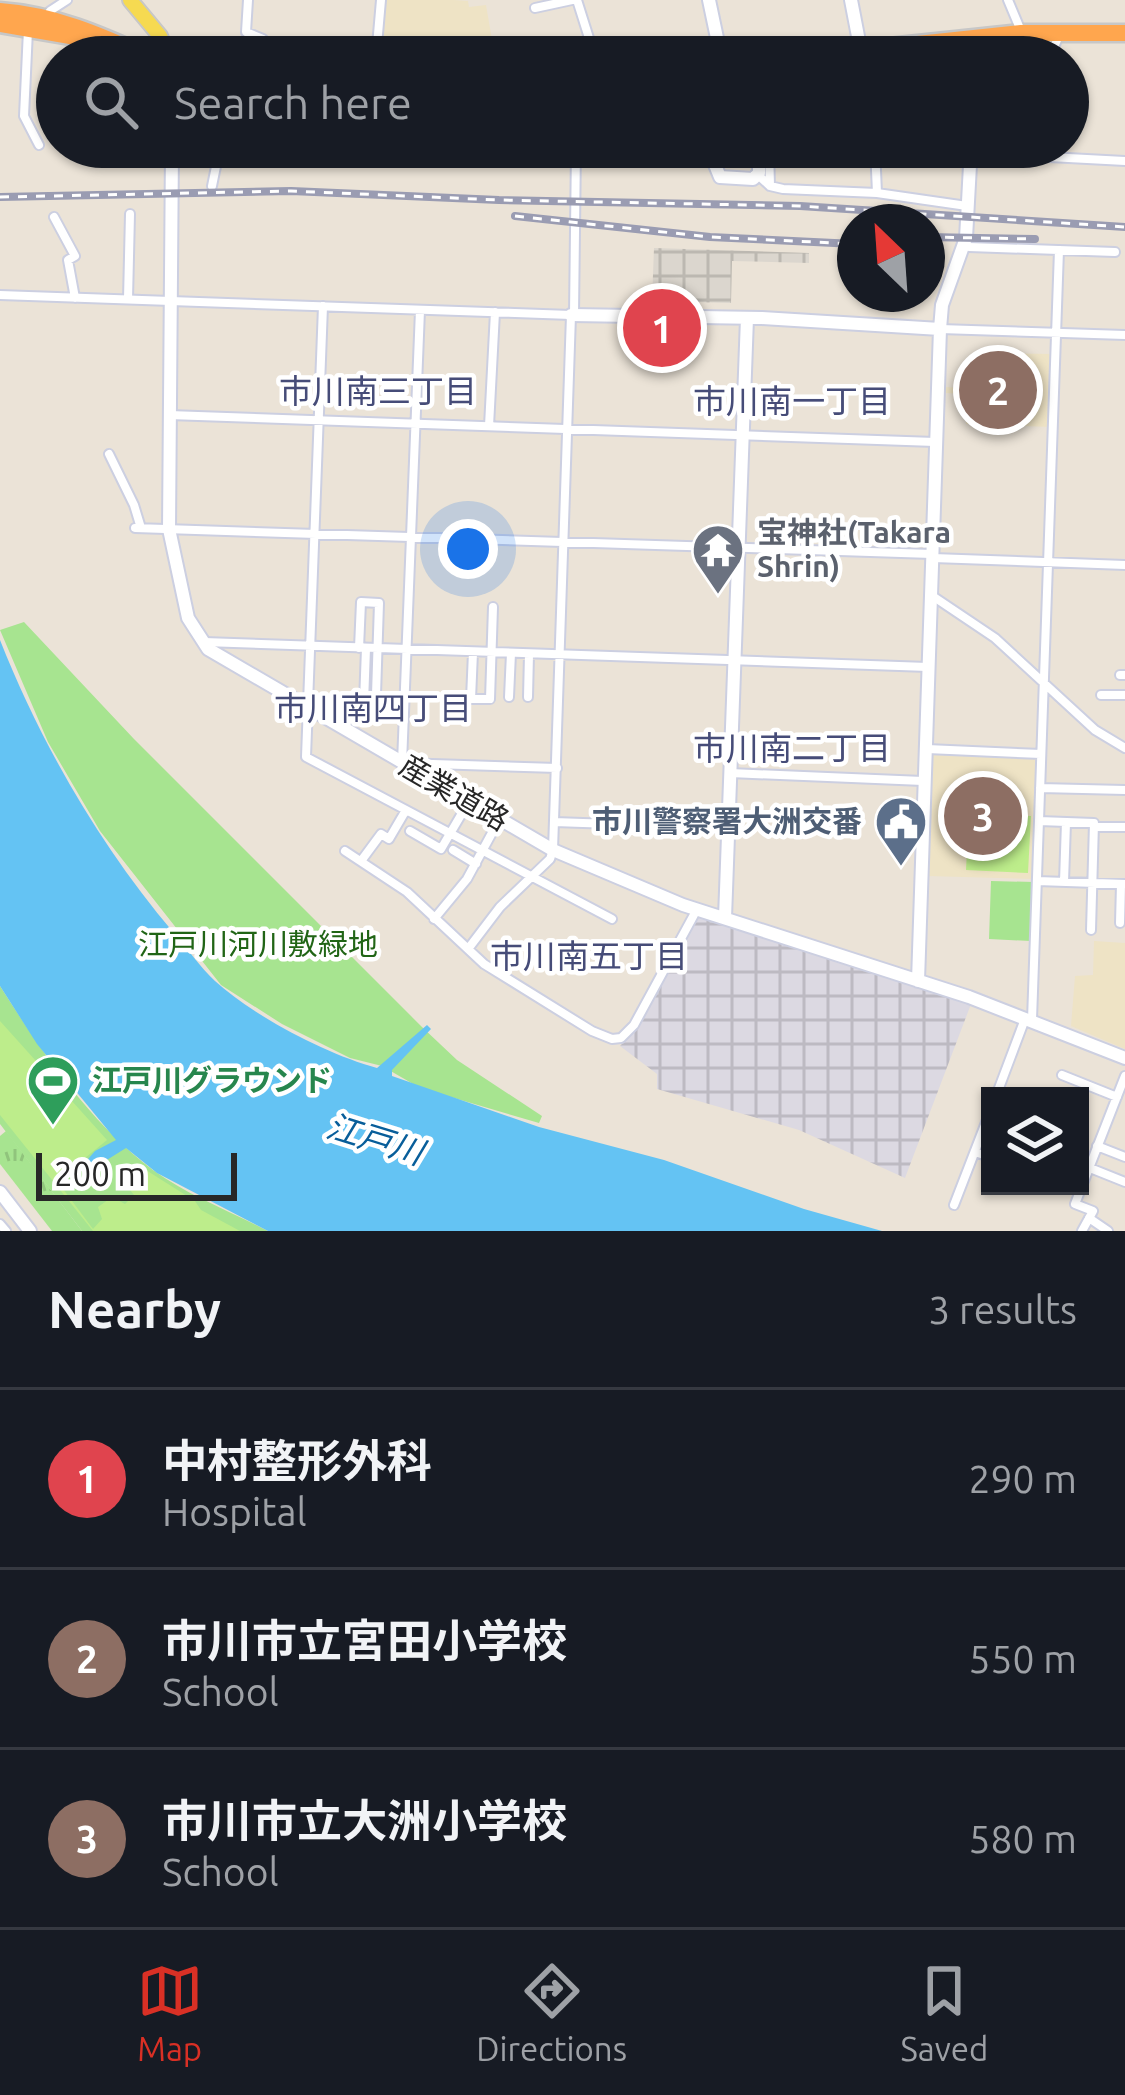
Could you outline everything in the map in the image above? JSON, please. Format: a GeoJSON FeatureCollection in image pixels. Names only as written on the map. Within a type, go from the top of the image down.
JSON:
{"type":"FeatureCollection","features":[{"type":"Feature","properties":{"kind":"highway"},"geometry":{"type":"LineString","coordinates":[[0,7],[101,36]]}},
{"type":"Feature","properties":{"kind":"highway"},"geometry":{"type":"LineString","coordinates":[[0,24],[70,36]]}},
{"type":"Feature","properties":{"kind":"highway"},"geometry":{"type":"LineString","coordinates":[[1008,36],[1125,33]]}},
{"type":"Feature","properties":{"kind":"highway"},"geometry":{"type":"LineString","coordinates":[[1089,45],[1125,42]]}},
{"type":"Feature","properties":{"kind":"main road"},"geometry":{"type":"LineString","coordinates":[[130,0],[158,36]]}},
{"type":"Feature","properties":{"kind":"main road"},"geometry":{"type":"LineString","coordinates":[[149,36],[152,25]]}},
{"type":"Feature","properties":{"kind":"street"},"geometry":{"type":"LineString","coordinates":[[50,11],[68,0]]}},
{"type":"Feature","properties":{"kind":"street"},"geometry":{"type":"LineString","coordinates":[[248,0],[246,32],[256,36]]}},
{"type":"Feature","properties":{"kind":"street"},"geometry":{"type":"LineString","coordinates":[[378,36],[381,0]]}},
{"type":"Feature","properties":{"kind":"street"},"geometry":{"type":"LineString","coordinates":[[535,8],[574,0],[587,36]]}},
{"type":"Feature","properties":{"kind":"street"},"geometry":{"type":"LineString","coordinates":[[710,0],[717,36]]}},
{"type":"Feature","properties":{"kind":"street"},"geometry":{"type":"LineString","coordinates":[[851,0],[858,36]]}},
{"type":"Feature","properties":{"kind":"street"},"geometry":{"type":"LineString","coordinates":[[1008,0],[1022,33]]}},
{"type":"Feature","properties":{"kind":"street"},"geometry":{"type":"LineString","coordinates":[[0,7],[50,11],[100,27],[111,36]]}},
{"type":"Feature","properties":{"kind":"street"},"geometry":{"type":"LineString","coordinates":[[28,26],[24,116],[36,139]]}},
{"type":"Feature","properties":{"kind":"street"},"geometry":{"type":"LineString","coordinates":[[1089,158],[1125,161]]}},
{"type":"Feature","properties":{"kind":"street"},"geometry":{"type":"LineString","coordinates":[[172,168],[169,529],[188,618],[202,642],[928,668]]}},
{"type":"Feature","properties":{"kind":"street"},"geometry":{"type":"LineString","coordinates":[[212,186],[216,168]]}},
{"type":"Feature","properties":{"kind":"street"},"geometry":{"type":"LineString","coordinates":[[468,949],[553,850],[576,168]]}},
{"type":"Feature","properties":{"kind":"street"},"geometry":{"type":"LineString","coordinates":[[716,168],[719,177],[747,181],[760,168]]}},
{"type":"Feature","properties":{"kind":"street"},"geometry":{"type":"LineString","coordinates":[[770,168],[770,186]]}},
{"type":"Feature","properties":{"kind":"street"},"geometry":{"type":"LineString","coordinates":[[876,168],[877,194]]}},
{"type":"Feature","properties":{"kind":"street"},"geometry":{"type":"LineString","coordinates":[[918,981],[940,329],[942,305],[964,249],[971,168]]}},
{"type":"Feature","properties":{"kind":"street"},"geometry":{"type":"LineString","coordinates":[[758,175],[770,186],[968,206]]}},
{"type":"Feature","properties":{"kind":"street"},"geometry":{"type":"LineString","coordinates":[[128,299],[130,214]]}},
{"type":"Feature","properties":{"kind":"street"},"geometry":{"type":"LineString","coordinates":[[54,217],[75,256],[68,260],[75,298]]}},
{"type":"Feature","properties":{"kind":"street"},"geometry":{"type":"LineString","coordinates":[[969,247],[1115,252]]}},
{"type":"Feature","properties":{"kind":"street"},"geometry":{"type":"LineString","coordinates":[[1000,1087],[1029,1019],[1059,250]]}},
{"type":"Feature","properties":{"kind":"street"},"geometry":{"type":"LineString","coordinates":[[0,295],[1125,335]]}},
{"type":"Feature","properties":{"kind":"street"},"geometry":{"type":"LineString","coordinates":[[323,306],[307,757],[612,920]]}},
{"type":"Feature","properties":{"kind":"street"},"geometry":{"type":"LineString","coordinates":[[420,310],[402,763],[557,768]]}},
{"type":"Feature","properties":{"kind":"street"},"geometry":{"type":"LineString","coordinates":[[489,426],[495,312]]}},
{"type":"Feature","properties":{"kind":"street"},"geometry":{"type":"LineString","coordinates":[[725,918],[747,318]]}},
{"type":"Feature","properties":{"kind":"street"},"geometry":{"type":"LineString","coordinates":[[169,415],[935,442]]}},
{"type":"Feature","properties":{"kind":"street"},"geometry":{"type":"LineString","coordinates":[[109,454],[138,528],[1125,565]]}},
{"type":"Feature","properties":{"kind":"street"},"geometry":{"type":"LineString","coordinates":[[931,595],[994,638],[1095,730],[1125,748]]}},
{"type":"Feature","properties":{"kind":"street"},"geometry":{"type":"LineString","coordinates":[[364,703],[368,648],[379,603],[361,602],[368,648],[376,695]]}},
{"type":"Feature","properties":{"kind":"street"},"geometry":{"type":"LineString","coordinates":[[473,652],[471,699],[490,699],[493,607]]}},
{"type":"Feature","properties":{"kind":"street","name":"産業道路"},"geometry":{"type":"LineString","coordinates":[[202,642],[218,657],[553,850],[697,909],[1029,1019],[1125,1058]]}},
{"type":"Feature","properties":{"kind":"street"},"geometry":{"type":"LineString","coordinates":[[509,697],[511,653]]}},
{"type":"Feature","properties":{"kind":"street"},"geometry":{"type":"LineString","coordinates":[[528,698],[529,654]]}},
{"type":"Feature","properties":{"kind":"street"},"geometry":{"type":"LineString","coordinates":[[1101,695],[1125,695]]}},
{"type":"Feature","properties":{"kind":"street"},"geometry":{"type":"LineString","coordinates":[[926,749],[1041,754]]}},
{"type":"Feature","properties":{"kind":"street"},"geometry":{"type":"LineString","coordinates":[[730,773],[925,781]]}},
{"type":"Feature","properties":{"kind":"street"},"geometry":{"type":"LineString","coordinates":[[1040,788],[1125,790]]}},
{"type":"Feature","properties":{"kind":"street"},"geometry":{"type":"LineString","coordinates":[[410,831],[441,849],[468,802]]}},
{"type":"Feature","properties":{"kind":"street"},"geometry":{"type":"LineString","coordinates":[[361,861],[381,835],[388,838],[406,810]]}},
{"type":"Feature","properties":{"kind":"street"},"geometry":{"type":"LineString","coordinates":[[434,919],[476,864],[499,820]]}},
{"type":"Feature","properties":{"kind":"street"},"geometry":{"type":"LineString","coordinates":[[1039,821],[1094,823],[1091,931]]}},
{"type":"Feature","properties":{"kind":"street"},"geometry":{"type":"LineString","coordinates":[[554,822],[728,828]]}},
{"type":"Feature","properties":{"kind":"street"},"geometry":{"type":"LineString","coordinates":[[1064,882],[1066,822]]}},
{"type":"Feature","properties":{"kind":"street"},"geometry":{"type":"LineString","coordinates":[[1094,827],[1125,827]]}},
{"type":"Feature","properties":{"kind":"street"},"geometry":{"type":"LineString","coordinates":[[345,850],[407,892],[504,978],[603,1037],[621,1038],[634,1024],[697,909]]}},
{"type":"Feature","properties":{"kind":"street"},"geometry":{"type":"LineString","coordinates":[[453,850],[476,864]]}},
{"type":"Feature","properties":{"kind":"street"},"geometry":{"type":"LineString","coordinates":[[1037,881],[1123,884],[1120,922]]}},
{"type":"Feature","properties":{"kind":"street"},"geometry":{"type":"LineString","coordinates":[[1061,1075],[1121,1092]]}},
{"type":"Feature","properties":{"kind":"street"},"geometry":{"type":"LineString","coordinates":[[1089,1159],[1125,1076]]}},
{"type":"Feature","properties":{"kind":"street"},"geometry":{"type":"LineString","coordinates":[[954,1205],[981,1140]]}},
{"type":"Feature","properties":{"kind":"street"},"geometry":{"type":"LineString","coordinates":[[1097,1146],[1125,1157]]}},
{"type":"Feature","properties":{"kind":"street"},"geometry":{"type":"LineString","coordinates":[[975,1152],[981,1154]]}},
{"type":"Feature","properties":{"kind":"street"},"geometry":{"type":"LineString","coordinates":[[1089,1168],[1125,1182]]}},
{"type":"Feature","properties":{"kind":"street"},"geometry":{"type":"LineString","coordinates":[[0,1192],[30,1231]]}},
{"type":"Feature","properties":{"kind":"street"},"geometry":{"type":"LineString","coordinates":[[1077,1195],[1075,1204],[1093,1211],[1082,1231]]}},
{"type":"Feature","properties":{"kind":"street"},"geometry":{"type":"LineString","coordinates":[[0,1204],[20,1218]]}},
{"type":"Feature","properties":{"kind":"street"},"geometry":{"type":"LineString","coordinates":[[1089,1218],[1108,1231]]}},
{"type":"Feature","properties":{"kind":"shaded area"},"geometry":{"type":"Polygon","coordinates":[[[386,0],[454,0],[468,1],[469,7],[486,5],[491,36],[382,36],[386,0]]]}},
{"type":"Feature","properties":{"kind":"shaded area"},"geometry":{"type":"Polygon","coordinates":[[[654,248],[809,253],[809,263],[732,261],[731,303],[652,301],[654,248]]]}},
{"type":"Feature","properties":{"kind":"shaded area"},"geometry":{"type":"Polygon","coordinates":[[[982,353],[1054,354],[1052,427],[966,424],[967,394],[944,393],[944,387],[966,388],[967,369],[982,369],[982,353]]]}},
{"type":"Feature","properties":{"kind":"shaded area"},"geometry":{"type":"Polygon","coordinates":[[[931,753],[1039,757],[1035,879],[927,876],[931,753]]]}},
{"type":"Feature","properties":{"kind":"shaded area"},"geometry":{"type":"Polygon","coordinates":[[[697,916],[971,1004],[905,1178],[799,1130],[657,1089],[657,1074],[620,1046],[635,1030],[697,916]]]}},
{"type":"Feature","properties":{"kind":"shaded area"},"geometry":{"type":"Polygon","coordinates":[[[1094,941],[1125,943],[1125,1049],[1071,1026],[1075,976],[1093,975],[1094,941]]]}},
{"type":"Feature","properties":{"kind":"green space","name":"江戸川河川敷緑地"},"geometry":{"type":"Polygon","coordinates":[[[24,622],[422,1027],[457,1060],[542,1116],[539,1123],[420,1088],[382,1066],[350,1058],[282,1024],[221,985],[100,831],[48,742],[0,630],[24,622]]]}},
{"type":"Feature","properties":{"kind":"green space"},"geometry":{"type":"Polygon","coordinates":[[[970,789],[1012,791],[1011,815],[1031,816],[1028,873],[966,870],[970,789]]]}},
{"type":"Feature","properties":{"kind":"green space"},"geometry":{"type":"Polygon","coordinates":[[[991,881],[1034,882],[1031,941],[989,939],[991,881]]]}},
{"type":"Feature","properties":{"kind":"green space","name":"江戸川グラウンド"},"geometry":{"type":"Polygon","coordinates":[[[0,986],[69,1085],[108,1131],[180,1187],[268,1231],[82,1231],[0,1124],[0,986]]]}},
{"type":"Feature","properties":{"kind":"green space","name":"江戸川グラウンド"},"geometry":{"type":"Polygon","coordinates":[[[0,1021],[107,1140],[57,1181],[93,1229],[102,1219],[98,1207],[112,1197],[125,1204],[134,1195],[126,1185],[138,1175],[134,1168],[138,1165],[240,1231],[93,1231],[0,1115],[0,1021]]]}},
{"type":"Feature","properties":{"kind":"green space"},"geometry":{"type":"Polygon","coordinates":[[[6,1131],[82,1231],[52,1231],[0,1164],[0,1136],[6,1131]]]}},
{"type":"Feature","properties":{"kind":"water","name":"江戸川"},"geometry":{"type":"Polygon","coordinates":[[[0,640],[34,718],[97,830],[204,970],[250,1008],[314,1044],[377,1068],[427,1025],[431,1029],[392,1070],[392,1076],[539,1127],[664,1160],[882,1231],[268,1231],[157,1173],[126,1148],[86,1173],[82,1166],[95,1151],[116,1140],[37,1044],[0,986],[0,640]]]}},
{"type":"Feature","properties":{"kind":"railway"},"geometry":{"type":"LineString","coordinates":[[0,197],[291,191],[800,206],[1125,227]]}},
{"type":"Feature","properties":{"kind":"railway"},"geometry":{"type":"LineString","coordinates":[[515,216],[710,237],[837,243]]}},
{"type":"Feature","properties":{"kind":"railway"},"geometry":{"type":"LineString","coordinates":[[945,237],[1035,239]]}},
{"type":"Feature","properties":{"kind":"place","name":"中村整形外科"},"geometry":{"type":"Point","coordinates":[662,328]}},
{"type":"Feature","properties":{"kind":"place","name":"市川市立宮田小学校"},"geometry":{"type":"Point","coordinates":[998,390]}},
{"type":"Feature","properties":{"kind":"place","name":"宝神社(Takara Shrin)"},"geometry":{"type":"Point","coordinates":[718,596]}},
{"type":"Feature","properties":{"kind":"place","name":"市川市立大洲小学校"},"geometry":{"type":"Point","coordinates":[983,816]}},
{"type":"Feature","properties":{"kind":"place","name":"市川警察署大洲交番"},"geometry":{"type":"Point","coordinates":[901,868]}},
{"type":"Feature","properties":{"kind":"place","name":"江戸川グラウンド"},"geometry":{"type":"Point","coordinates":[53,1127]}},
{"type":"Feature","properties":{"kind":"district","name":"市川南三丁目"},"geometry":{"type":"Point","coordinates":[378,391]}},
{"type":"Feature","properties":{"kind":"district","name":"市川南一丁目"},"geometry":{"type":"Point","coordinates":[792,401]}},
{"type":"Feature","properties":{"kind":"district","name":"市川南四丁目"},"geometry":{"type":"Point","coordinates":[373,708]}},
{"type":"Feature","properties":{"kind":"district","name":"市川南二丁目"},"geometry":{"type":"Point","coordinates":[792,748]}},
{"type":"Feature","properties":{"kind":"district","name":"市川南五丁目"},"geometry":{"type":"Point","coordinates":[589,956]}}]}
